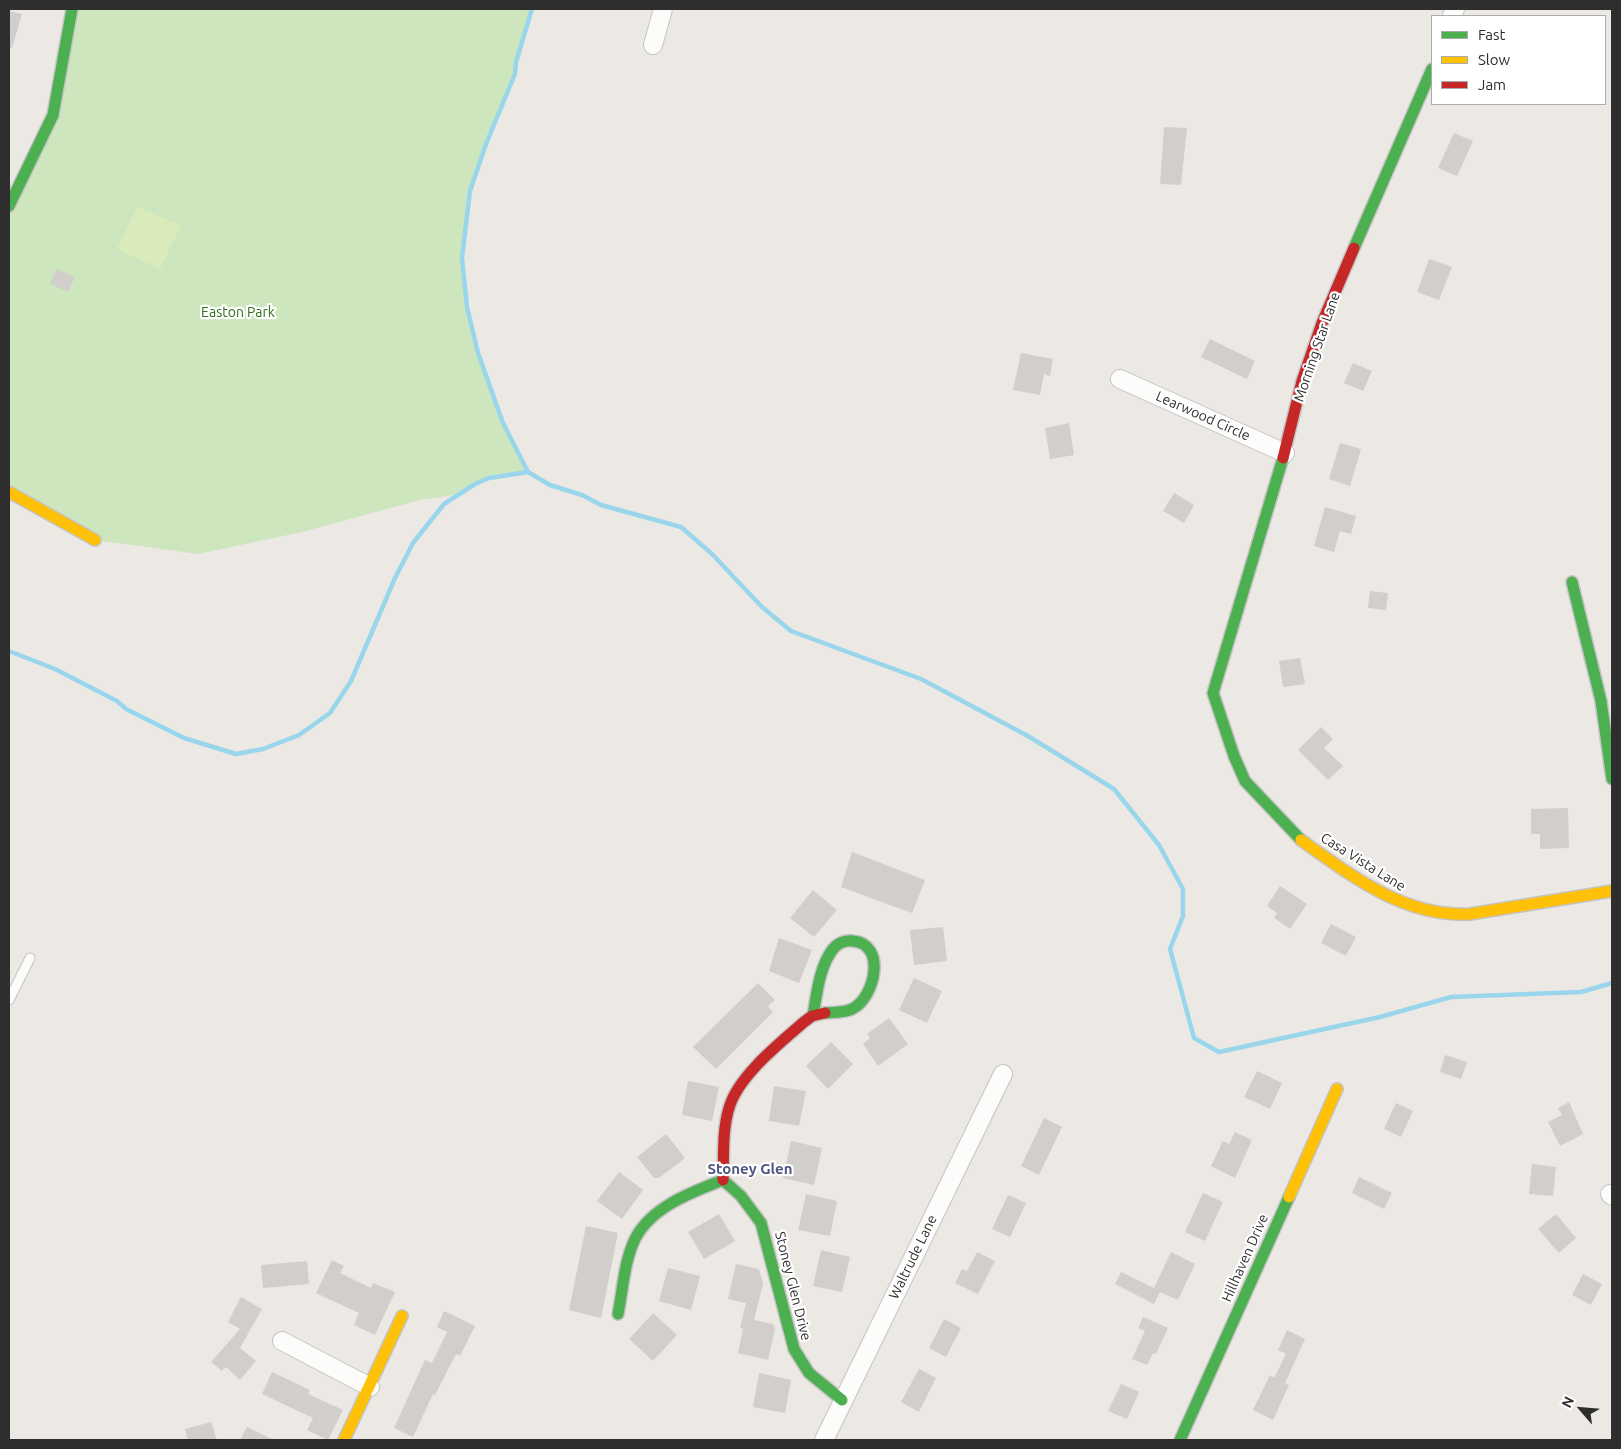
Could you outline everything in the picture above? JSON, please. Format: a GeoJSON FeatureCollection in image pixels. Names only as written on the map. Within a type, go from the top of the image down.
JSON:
{"type":"FeatureCollection","features":[{"type":"Feature","properties":{"kind":"street"},"geometry":{"type":"LineString","coordinates":[[9,206],[53,115],[72,9]]}},
{"type":"Feature","properties":{"kind":"street"},"geometry":{"type":"LineString","coordinates":[[653,45],[663,9]]}},
{"type":"Feature","properties":{"kind":"street","name":"Morning Star Lane"},"geometry":{"type":"LineString","coordinates":[[1213,692],[1285,453],[1302,381],[1325,315],[1431,71]]}},
{"type":"Feature","properties":{"kind":"street","name":"Learwood Circle"},"geometry":{"type":"LineString","coordinates":[[1120,379],[1285,453]]}},
{"type":"Feature","properties":{"kind":"street"},"geometry":{"type":"LineString","coordinates":[[9,492],[95,540]]}},
{"type":"Feature","properties":{"kind":"street"},"geometry":{"type":"LineString","coordinates":[[1572,582],[1601,701],[1612,778]]}},
{"type":"Feature","properties":{"kind":"street","name":"Casa Vista Lane"},"geometry":{"type":"LineString","coordinates":[[1213,692],[1234,756],[1245,781],[1258,796],[1301,840],[1345,871],[1404,905],[1450,915],[1470,914],[1612,891]]}},
{"type":"Feature","properties":{"kind":"street"},"geometry":{"type":"LineString","coordinates":[[618,1314],[635,1238],[642,1228],[658,1213],[700,1189],[723,1180],[724,1150],[733,1097],[753,1069],[813,1015],[850,1011],[861,1002],[874,978],[875,967],[871,952],[866,947],[851,940],[845,940],[834,946],[822,972],[813,1015]]}},
{"type":"Feature","properties":{"kind":"street","name":"Waltrude Lane"},"geometry":{"type":"LineString","coordinates":[[824,1440],[1003,1074]]}},
{"type":"Feature","properties":{"kind":"street","name":"Hillhaven Drive"},"geometry":{"type":"LineString","coordinates":[[1180,1440],[1337,1088]]}},
{"type":"Feature","properties":{"kind":"street","name":"Stoney Glen Drive"},"geometry":{"type":"LineString","coordinates":[[723,1180],[741,1196],[761,1223],[794,1349],[809,1372],[842,1400]]}},
{"type":"Feature","properties":{"kind":"street"},"geometry":{"type":"LineString","coordinates":[[344,1440],[402,1316]]}},
{"type":"Feature","properties":{"kind":"street"},"geometry":{"type":"LineString","coordinates":[[282,1342],[370,1386]]}},
{"type":"Feature","properties":{"kind":"lane"},"geometry":{"type":"LineString","coordinates":[[9,1000],[30,958]]}},
{"type":"Feature","properties":{"kind":"green space","name":"Easton Park"},"geometry":{"type":"Polygon","coordinates":[[[72,9],[532,9],[516,62],[515,74],[486,144],[470,191],[462,258],[467,307],[478,353],[503,423],[528,472],[489,478],[460,494],[420,500],[302,532],[198,554],[95,540],[9,492],[9,206],[53,115],[72,9]]]}},
{"type":"Feature","properties":{"kind":"green space"},"geometry":{"type":"Polygon","coordinates":[[[137,207],[181,225],[160,269],[117,249],[137,207]]]}},
{"type":"Feature","properties":{"kind":"building"},"geometry":{"type":"Polygon","coordinates":[[[9,11],[22,14],[12,48],[9,47],[9,11]]]}},
{"type":"Feature","properties":{"kind":"building"},"geometry":{"type":"Polygon","coordinates":[[[1164,127],[1187,128],[1181,185],[1160,184],[1164,127]]]}},
{"type":"Feature","properties":{"kind":"building"},"geometry":{"type":"Polygon","coordinates":[[[1454,133],[1473,141],[1457,176],[1438,168],[1454,133]]]}},
{"type":"Feature","properties":{"kind":"building"},"geometry":{"type":"Polygon","coordinates":[[[1429,259],[1452,267],[1439,300],[1417,292],[1429,259]]]}},
{"type":"Feature","properties":{"kind":"building"},"geometry":{"type":"Polygon","coordinates":[[[57,269],[75,277],[68,292],[50,284],[57,269]]]}},
{"type":"Feature","properties":{"kind":"building"},"geometry":{"type":"Polygon","coordinates":[[[1210,339],[1255,361],[1247,379],[1201,357],[1210,339]]]}},
{"type":"Feature","properties":{"kind":"building"},"geometry":{"type":"Polygon","coordinates":[[[1021,353],[1053,359],[1050,376],[1044,374],[1040,395],[1013,390],[1021,353]]]}},
{"type":"Feature","properties":{"kind":"building"},"geometry":{"type":"Polygon","coordinates":[[[1353,363],[1372,371],[1363,391],[1344,383],[1353,363]]]}},
{"type":"Feature","properties":{"kind":"building"},"geometry":{"type":"Polygon","coordinates":[[[1069,423],[1074,455],[1050,459],[1045,428],[1069,423]]]}},
{"type":"Feature","properties":{"kind":"building"},"geometry":{"type":"Polygon","coordinates":[[[1340,443],[1361,449],[1350,486],[1329,479],[1340,443]]]}},
{"type":"Feature","properties":{"kind":"building"},"geometry":{"type":"Polygon","coordinates":[[[1174,493],[1194,505],[1184,523],[1163,511],[1174,493]]]}},
{"type":"Feature","properties":{"kind":"building"},"geometry":{"type":"Polygon","coordinates":[[[1325,507],[1356,516],[1351,534],[1340,531],[1334,552],[1314,546],[1325,507]]]}},
{"type":"Feature","properties":{"kind":"building"},"geometry":{"type":"Polygon","coordinates":[[[1370,591],[1388,593],[1386,610],[1368,608],[1370,591]]]}},
{"type":"Feature","properties":{"kind":"building"},"geometry":{"type":"Polygon","coordinates":[[[1300,658],[1305,684],[1283,687],[1279,661],[1300,658]]]}},
{"type":"Feature","properties":{"kind":"building"},"geometry":{"type":"Polygon","coordinates":[[[1321,727],[1333,739],[1324,748],[1343,766],[1328,780],[1298,750],[1321,727]]]}},
{"type":"Feature","properties":{"kind":"building"},"geometry":{"type":"Polygon","coordinates":[[[1568,808],[1569,848],[1540,849],[1540,834],[1531,834],[1531,809],[1568,808]]]}},
{"type":"Feature","properties":{"kind":"building"},"geometry":{"type":"Polygon","coordinates":[[[852,852],[925,880],[912,913],[841,887],[852,852]]]}},
{"type":"Feature","properties":{"kind":"building"},"geometry":{"type":"Polygon","coordinates":[[[1280,886],[1307,904],[1290,929],[1274,918],[1277,913],[1267,906],[1280,886]]]}},
{"type":"Feature","properties":{"kind":"building"},"geometry":{"type":"Polygon","coordinates":[[[813,890],[837,910],[814,937],[790,918],[813,890]]]}},
{"type":"Feature","properties":{"kind":"building"},"geometry":{"type":"Polygon","coordinates":[[[1331,924],[1356,937],[1346,956],[1321,943],[1331,924]]]}},
{"type":"Feature","properties":{"kind":"building"},"geometry":{"type":"Polygon","coordinates":[[[943,927],[947,961],[914,965],[910,930],[943,927]]]}},
{"type":"Feature","properties":{"kind":"building"},"geometry":{"type":"Polygon","coordinates":[[[779,938],[812,950],[799,983],[769,971],[779,938]]]}},
{"type":"Feature","properties":{"kind":"building"},"geometry":{"type":"Polygon","coordinates":[[[914,978],[942,991],[927,1023],[899,1010],[914,978]]]}},
{"type":"Feature","properties":{"kind":"building"},"geometry":{"type":"Polygon","coordinates":[[[758,983],[775,1000],[768,1006],[773,1012],[716,1069],[693,1047],[758,983]]]}},
{"type":"Feature","properties":{"kind":"building"},"geometry":{"type":"Polygon","coordinates":[[[889,1018],[908,1044],[878,1066],[863,1044],[870,1038],[867,1034],[889,1018]]]}},
{"type":"Feature","properties":{"kind":"building"},"geometry":{"type":"Polygon","coordinates":[[[831,1042],[853,1064],[828,1089],[806,1066],[831,1042]]]}},
{"type":"Feature","properties":{"kind":"building"},"geometry":{"type":"Polygon","coordinates":[[[1445,1055],[1467,1062],[1461,1079],[1440,1072],[1445,1055]]]}},
{"type":"Feature","properties":{"kind":"building"},"geometry":{"type":"Polygon","coordinates":[[[1257,1071],[1282,1083],[1270,1109],[1244,1097],[1257,1071]]]}},
{"type":"Feature","properties":{"kind":"building"},"geometry":{"type":"Polygon","coordinates":[[[688,1081],[719,1087],[712,1121],[682,1115],[688,1081]]]}},
{"type":"Feature","properties":{"kind":"building"},"geometry":{"type":"Polygon","coordinates":[[[774,1086],[806,1091],[799,1126],[769,1121],[774,1086]]]}},
{"type":"Feature","properties":{"kind":"building"},"geometry":{"type":"Polygon","coordinates":[[[1569,1102],[1583,1134],[1560,1146],[1548,1122],[1562,1115],[1558,1108],[1569,1102]]]}},
{"type":"Feature","properties":{"kind":"building"},"geometry":{"type":"Polygon","coordinates":[[[1396,1103],[1413,1111],[1401,1137],[1384,1129],[1396,1103]]]}},
{"type":"Feature","properties":{"kind":"building"},"geometry":{"type":"Polygon","coordinates":[[[1044,1118],[1062,1127],[1039,1175],[1021,1166],[1044,1118]]]}},
{"type":"Feature","properties":{"kind":"building"},"geometry":{"type":"Polygon","coordinates":[[[1235,1132],[1252,1140],[1235,1178],[1211,1166],[1223,1141],[1229,1144],[1235,1132]]]}},
{"type":"Feature","properties":{"kind":"building"},"geometry":{"type":"Polygon","coordinates":[[[666,1134],[685,1158],[659,1178],[654,1178],[637,1157],[666,1134]]]}},
{"type":"Feature","properties":{"kind":"building"},"geometry":{"type":"Polygon","coordinates":[[[791,1141],[822,1148],[814,1185],[783,1178],[791,1141]]]}},
{"type":"Feature","properties":{"kind":"building"},"geometry":{"type":"Polygon","coordinates":[[[1532,1164],[1556,1167],[1553,1196],[1529,1194],[1532,1164]]]}},
{"type":"Feature","properties":{"kind":"building"},"geometry":{"type":"Polygon","coordinates":[[[619,1172],[643,1190],[622,1219],[597,1201],[619,1172]]]}},
{"type":"Feature","properties":{"kind":"building"},"geometry":{"type":"Polygon","coordinates":[[[1359,1177],[1392,1193],[1384,1209],[1352,1193],[1359,1177]]]}},
{"type":"Feature","properties":{"kind":"building"},"geometry":{"type":"Polygon","coordinates":[[[1203,1193],[1223,1202],[1205,1241],[1185,1232],[1203,1193]]]}},
{"type":"Feature","properties":{"kind":"building"},"geometry":{"type":"Polygon","coordinates":[[[806,1194],[837,1201],[830,1236],[798,1230],[806,1194]]]}},
{"type":"Feature","properties":{"kind":"building"},"geometry":{"type":"Polygon","coordinates":[[[1008,1195],[1026,1203],[1010,1237],[992,1229],[1008,1195]]]}},
{"type":"Feature","properties":{"kind":"building"},"geometry":{"type":"Polygon","coordinates":[[[719,1214],[735,1241],[704,1259],[688,1232],[719,1214]]]}},
{"type":"Feature","properties":{"kind":"building"},"geometry":{"type":"Polygon","coordinates":[[[1556,1214],[1576,1238],[1559,1253],[1538,1229],[1556,1214]]]}},
{"type":"Feature","properties":{"kind":"building"},"geometry":{"type":"Polygon","coordinates":[[[586,1226],[618,1233],[601,1318],[569,1310],[586,1226]]]}},
{"type":"Feature","properties":{"kind":"building"},"geometry":{"type":"Polygon","coordinates":[[[821,1250],[850,1257],[842,1292],[813,1286],[821,1250]]]}},
{"type":"Feature","properties":{"kind":"building"},"geometry":{"type":"Polygon","coordinates":[[[977,1252],[995,1261],[978,1294],[955,1283],[962,1269],[967,1271],[977,1252]]]}},
{"type":"Feature","properties":{"kind":"building"},"geometry":{"type":"Polygon","coordinates":[[[1171,1252],[1195,1264],[1178,1300],[1160,1292],[1154,1304],[1115,1284],[1121,1272],[1154,1288],[1171,1252]]]}},
{"type":"Feature","properties":{"kind":"building"},"geometry":{"type":"Polygon","coordinates":[[[332,1260],[344,1266],[340,1273],[371,1288],[373,1283],[395,1292],[375,1335],[354,1325],[359,1313],[316,1293],[332,1260]]]}},
{"type":"Feature","properties":{"kind":"building"},"geometry":{"type":"Polygon","coordinates":[[[307,1261],[309,1284],[263,1288],[261,1265],[307,1261]]]}},
{"type":"Feature","properties":{"kind":"building"},"geometry":{"type":"Polygon","coordinates":[[[736,1264],[759,1269],[763,1284],[754,1320],[773,1324],[775,1329],[768,1360],[738,1353],[743,1329],[740,1328],[746,1303],[728,1299],[736,1264]]]}},
{"type":"Feature","properties":{"kind":"building"},"geometry":{"type":"Polygon","coordinates":[[[668,1268],[700,1276],[691,1310],[659,1301],[668,1268]]]}},
{"type":"Feature","properties":{"kind":"building"},"geometry":{"type":"Polygon","coordinates":[[[1583,1274],[1602,1284],[1591,1305],[1572,1295],[1583,1274]]]}},
{"type":"Feature","properties":{"kind":"building"},"geometry":{"type":"Polygon","coordinates":[[[241,1297],[262,1309],[240,1348],[256,1361],[240,1380],[226,1367],[222,1371],[211,1362],[240,1329],[228,1322],[241,1297]]]}},
{"type":"Feature","properties":{"kind":"building"},"geometry":{"type":"Polygon","coordinates":[[[444,1311],[475,1326],[460,1356],[456,1354],[435,1395],[433,1394],[413,1437],[394,1428],[425,1360],[432,1363],[447,1332],[437,1327],[444,1311]]]}},
{"type":"Feature","properties":{"kind":"building"},"geometry":{"type":"Polygon","coordinates":[[[653,1313],[677,1335],[653,1361],[629,1339],[653,1313]]]}},
{"type":"Feature","properties":{"kind":"building"},"geometry":{"type":"Polygon","coordinates":[[[1143,1317],[1168,1328],[1156,1354],[1153,1353],[1147,1365],[1132,1359],[1145,1331],[1138,1328],[1143,1317]]]}},
{"type":"Feature","properties":{"kind":"building"},"geometry":{"type":"Polygon","coordinates":[[[944,1319],[961,1328],[946,1357],[929,1348],[944,1319]]]}},
{"type":"Feature","properties":{"kind":"building"},"geometry":{"type":"Polygon","coordinates":[[[1287,1330],[1305,1339],[1285,1383],[1289,1385],[1273,1420],[1253,1410],[1270,1375],[1274,1378],[1286,1354],[1278,1350],[1287,1330]]]}},
{"type":"Feature","properties":{"kind":"building"},"geometry":{"type":"Polygon","coordinates":[[[919,1369],[936,1378],[919,1412],[901,1402],[919,1369]]]}},
{"type":"Feature","properties":{"kind":"building"},"geometry":{"type":"Polygon","coordinates":[[[272,1372],[310,1390],[308,1394],[343,1410],[328,1440],[307,1430],[313,1418],[262,1394],[272,1372]]]}},
{"type":"Feature","properties":{"kind":"building"},"geometry":{"type":"Polygon","coordinates":[[[759,1373],[791,1380],[785,1413],[753,1407],[759,1373]]]}},
{"type":"Feature","properties":{"kind":"building"},"geometry":{"type":"Polygon","coordinates":[[[1121,1384],[1139,1392],[1127,1419],[1108,1411],[1121,1384]]]}},
{"type":"Feature","properties":{"kind":"building"},"geometry":{"type":"Polygon","coordinates":[[[211,1422],[217,1440],[188,1440],[185,1429],[211,1422]]]}},
{"type":"Feature","properties":{"kind":"building"},"geometry":{"type":"Polygon","coordinates":[[[247,1427],[274,1440],[240,1440],[247,1427]]]}},
{"type":"Feature","properties":{"kind":"waterway"},"geometry":{"type":"LineString","coordinates":[[532,9],[516,62],[515,74],[486,144],[470,191],[462,258],[467,307],[478,353],[503,423],[528,472],[550,485],[582,495],[601,505],[681,527],[712,554],[762,607],[791,631],[921,679],[1028,736],[1114,789],[1159,845],[1183,889],[1183,916],[1170,949],[1194,1038],[1219,1052],[1380,1017],[1451,997],[1581,992],[1612,983]]}},
{"type":"Feature","properties":{"kind":"waterway"},"geometry":{"type":"LineString","coordinates":[[9,651],[55,669],[117,701],[126,709],[184,738],[236,754],[263,749],[299,735],[330,713],[351,681],[395,578],[413,543],[444,504],[475,484],[489,478],[528,472]]}},
{"type":"Feature","properties":{"kind":"traffic: fast"},"geometry":{"type":"LineString","coordinates":[[9,206],[53,115],[72,9]]}},
{"type":"Feature","properties":{"kind":"traffic: fast"},"geometry":{"type":"LineString","coordinates":[[1354,248],[1431,71]]}},
{"type":"Feature","properties":{"kind":"traffic: fast"},"geometry":{"type":"LineString","coordinates":[[1283,458],[1213,693],[1234,756],[1245,781],[1301,840]]}},
{"type":"Feature","properties":{"kind":"traffic: fast"},"geometry":{"type":"LineString","coordinates":[[1572,582],[1601,701],[1612,779]]}},
{"type":"Feature","properties":{"kind":"traffic: fast"},"geometry":{"type":"LineString","coordinates":[[813,1015],[822,972],[833,949],[847,941],[864,944],[870,951],[874,961],[874,972],[867,994],[852,1009],[842,1012],[825,1013]]}},
{"type":"Feature","properties":{"kind":"traffic: fast"},"geometry":{"type":"LineString","coordinates":[[618,1314],[628,1257],[635,1239],[642,1228],[651,1218],[673,1202],[723,1180],[741,1196],[761,1223],[794,1349],[809,1373],[842,1400]]}},
{"type":"Feature","properties":{"kind":"traffic: fast"},"geometry":{"type":"LineString","coordinates":[[1180,1440],[1289,1197]]}},
{"type":"Feature","properties":{"kind":"traffic: slow"},"geometry":{"type":"LineString","coordinates":[[9,492],[95,540]]}},
{"type":"Feature","properties":{"kind":"traffic: slow"},"geometry":{"type":"LineString","coordinates":[[1301,840],[1340,868],[1380,892],[1401,902],[1423,909],[1446,913],[1470,914],[1612,891]]}},
{"type":"Feature","properties":{"kind":"traffic: slow"},"geometry":{"type":"LineString","coordinates":[[1289,1197],[1337,1089]]}},
{"type":"Feature","properties":{"kind":"traffic: slow"},"geometry":{"type":"LineString","coordinates":[[344,1440],[402,1316]]}},
{"type":"Feature","properties":{"kind":"traffic: jam"},"geometry":{"type":"LineString","coordinates":[[1283,458],[1302,381],[1322,323],[1354,248]]}},
{"type":"Feature","properties":{"kind":"traffic: jam"},"geometry":{"type":"LineString","coordinates":[[723,1180],[725,1126],[729,1108],[741,1084],[772,1050],[804,1022],[812,1016],[825,1013]]}},
{"type":"Feature","properties":{"kind":"district","name":"Stoney Glen"},"geometry":{"type":"Point","coordinates":[750,1169]}}]}
